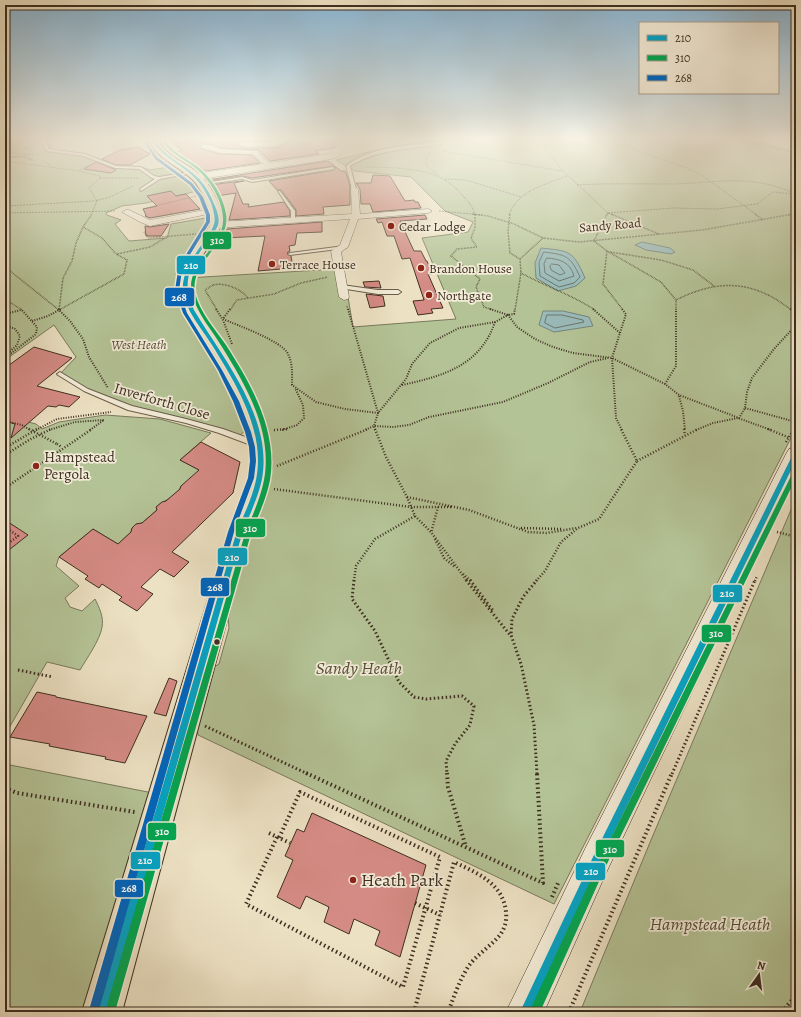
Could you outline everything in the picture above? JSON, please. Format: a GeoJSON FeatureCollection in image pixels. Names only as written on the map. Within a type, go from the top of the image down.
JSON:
{"type":"FeatureCollection","features":[{"type":"Feature","properties":{"kind":"main road"},"geometry":{"type":"LineString","coordinates":[[102,1012],[239,534],[257,487],[262,462],[261,440],[244,400],[221,356],[189,304],[185,290],[187,278],[216,217],[201,187]]}},
{"type":"Feature","properties":{"kind":"main road"},"geometry":{"type":"LineString","coordinates":[[239,534],[254,453],[261,440]]}},
{"type":"Feature","properties":{"kind":"main road"},"geometry":{"type":"LineString","coordinates":[[525,1012],[792,443]]}},
{"type":"Feature","properties":{"kind":"street"},"geometry":{"type":"LineString","coordinates":[[344,297],[336,251],[344,247],[356,217],[354,189]]}},
{"type":"Feature","properties":{"kind":"street"},"geometry":{"type":"LineString","coordinates":[[126,212],[136,216],[146,223],[150,223],[216,217],[293,221],[428,211]]}},
{"type":"Feature","properties":{"kind":"lane"},"geometry":{"type":"LineString","coordinates":[[141,190],[145,187]]}},
{"type":"Feature","properties":{"kind":"lane"},"geometry":{"type":"LineString","coordinates":[[279,192],[293,211],[293,221]]}},
{"type":"Feature","properties":{"kind":"lane"},"geometry":{"type":"LineString","coordinates":[[290,254],[344,247]]}},
{"type":"Feature","properties":{"kind":"lane"},"geometry":{"type":"LineString","coordinates":[[342,287],[378,292],[398,292]]}},
{"type":"Feature","properties":{"kind":"lane","name":"Inverforth Close"},"geometry":{"type":"LineString","coordinates":[[60,374],[86,390],[130,408],[261,440]]}},
{"type":"Feature","properties":{"kind":"path"},"geometry":{"type":"LineString","coordinates":[[59,310],[63,278],[72,261],[76,243],[83,227],[94,211],[97,201],[90,187]]}},
{"type":"Feature","properties":{"kind":"path"},"geometry":{"type":"LineString","coordinates":[[5,206],[97,201],[122,192],[130,187]]}},
{"type":"Feature","properties":{"kind":"path"},"geometry":{"type":"LineString","coordinates":[[5,213],[94,211],[126,212],[183,187]]}},
{"type":"Feature","properties":{"kind":"path"},"geometry":{"type":"LineString","coordinates":[[455,187],[470,204],[475,214],[477,226],[471,238],[477,247],[457,249],[451,256],[480,279],[476,287],[484,307],[508,315],[517,327],[535,339],[552,347],[573,353],[612,358],[665,384],[679,395],[739,418],[792,443],[796,426]]}},
{"type":"Feature","properties":{"kind":"path"},"geometry":{"type":"LineString","coordinates":[[490,187],[521,197]]}},
{"type":"Feature","properties":{"kind":"path"},"geometry":{"type":"LineString","coordinates":[[520,259],[510,253],[507,240],[508,222],[513,207],[521,197],[542,187]]}},
{"type":"Feature","properties":{"kind":"path"},"geometry":{"type":"LineString","coordinates":[[581,187],[608,213],[660,234]]}},
{"type":"Feature","properties":{"kind":"path"},"geometry":{"type":"LineString","coordinates":[[720,187],[764,220]]}},
{"type":"Feature","properties":{"kind":"path"},"geometry":{"type":"LineString","coordinates":[[784,187],[796,195]]}},
{"type":"Feature","properties":{"kind":"path"},"geometry":{"type":"LineString","coordinates":[[608,213],[673,208],[717,209],[756,204],[773,192],[796,195]]}},
{"type":"Feature","properties":{"kind":"path","name":"Sandy Road"},"geometry":{"type":"LineString","coordinates":[[428,211],[475,214],[508,222],[543,238],[579,242],[702,230],[796,214]]}},
{"type":"Feature","properties":{"kind":"path"},"geometry":{"type":"LineString","coordinates":[[608,213],[594,241],[607,251],[661,282],[676,300],[676,366],[665,384]]}},
{"type":"Feature","properties":{"kind":"path"},"geometry":{"type":"LineString","coordinates":[[32,321],[59,310],[124,274],[127,260],[116,254],[102,238],[83,227]]}},
{"type":"Feature","properties":{"kind":"path"},"geometry":{"type":"LineString","coordinates":[[116,254],[150,247],[166,237],[199,233]]}},
{"type":"Feature","properties":{"kind":"path"},"geometry":{"type":"LineString","coordinates":[[520,259],[543,238]]}},
{"type":"Feature","properties":{"kind":"path"},"geometry":{"type":"LineString","coordinates":[[607,251],[661,260],[693,270],[714,286]]}},
{"type":"Feature","properties":{"kind":"path"},"geometry":{"type":"LineString","coordinates":[[607,251],[603,284],[626,314],[612,358],[616,418],[637,462]]}},
{"type":"Feature","properties":{"kind":"path"},"geometry":{"type":"LineString","coordinates":[[186,718],[543,883],[534,725],[521,664],[511,635],[473,583],[444,558],[431,532],[415,516],[407,497],[386,457],[374,426],[378,413],[402,385],[412,364],[430,343],[459,328],[494,322],[508,315],[514,314],[521,273],[520,259]]}},
{"type":"Feature","properties":{"kind":"path"},"geometry":{"type":"LineString","coordinates":[[5,267],[59,310],[83,339],[89,357],[111,394],[112,401]]}},
{"type":"Feature","properties":{"kind":"path"},"geometry":{"type":"LineString","coordinates":[[521,273],[545,286],[578,299],[595,310],[620,333]]}},
{"type":"Feature","properties":{"kind":"path"},"geometry":{"type":"LineString","coordinates":[[335,276],[300,283],[274,294],[237,300],[223,319],[262,336],[286,351],[291,363],[292,385],[316,402],[345,409],[378,413]]}},
{"type":"Feature","properties":{"kind":"path"},"geometry":{"type":"LineString","coordinates":[[676,300],[692,292],[714,286],[740,287],[766,293],[796,312]]}},
{"type":"Feature","properties":{"kind":"path"},"geometry":{"type":"LineString","coordinates":[[344,297],[378,413]]}},
{"type":"Feature","properties":{"kind":"path"},"geometry":{"type":"LineString","coordinates":[[5,299],[13,301],[37,327],[36,334],[5,357]]}},
{"type":"Feature","properties":{"kind":"path"},"geometry":{"type":"LineString","coordinates":[[5,314],[22,310]]}},
{"type":"Feature","properties":{"kind":"path"},"geometry":{"type":"LineString","coordinates":[[402,385],[427,380],[447,372],[467,360],[482,348],[488,339],[494,322]]}},
{"type":"Feature","properties":{"kind":"path"},"geometry":{"type":"LineString","coordinates":[[5,325],[15,329],[20,336],[17,345],[5,357]]}},
{"type":"Feature","properties":{"kind":"path"},"geometry":{"type":"LineString","coordinates":[[407,497],[445,504],[488,516],[512,527],[528,532],[547,533],[578,528],[599,519],[637,462],[709,424],[739,418],[745,408],[747,392],[752,378],[770,357],[774,349],[796,325]]}},
{"type":"Feature","properties":{"kind":"path"},"geometry":{"type":"LineString","coordinates":[[277,466],[374,426],[409,426],[429,417],[503,402],[548,383],[590,362],[612,358]]}},
{"type":"Feature","properties":{"kind":"path"},"geometry":{"type":"LineString","coordinates":[[261,440],[294,428],[300,424],[304,417],[304,411],[296,388]]}},
{"type":"Feature","properties":{"kind":"path"},"geometry":{"type":"LineString","coordinates":[[679,395],[686,435]]}},
{"type":"Feature","properties":{"kind":"path"},"geometry":{"type":"LineString","coordinates":[[5,448],[40,427],[57,420],[130,408]]}},
{"type":"Feature","properties":{"kind":"path"},"geometry":{"type":"LineString","coordinates":[[745,408],[796,422]]}},
{"type":"Feature","properties":{"kind":"path"},"geometry":{"type":"LineString","coordinates":[[5,455],[45,430],[60,424],[104,420],[5,488]]}},
{"type":"Feature","properties":{"kind":"path"},"geometry":{"type":"LineString","coordinates":[[5,421],[22,425],[62,448]]}},
{"type":"Feature","properties":{"kind":"path"},"geometry":{"type":"LineString","coordinates":[[257,487],[411,507],[463,508],[486,514],[497,520],[522,529],[578,528]]}},
{"type":"Feature","properties":{"kind":"path"},"geometry":{"type":"LineString","coordinates":[[431,532],[438,507]]}},
{"type":"Feature","properties":{"kind":"path"},"geometry":{"type":"LineString","coordinates":[[415,516],[375,539],[356,566],[352,599],[376,631],[399,682],[414,698],[426,699],[462,696],[474,706],[470,725],[455,744],[446,762],[448,787],[466,848]]}},
{"type":"Feature","properties":{"kind":"path"},"geometry":{"type":"LineString","coordinates":[[774,540],[780,525]]}},
{"type":"Feature","properties":{"kind":"path"},"geometry":{"type":"LineString","coordinates":[[5,527],[18,536],[5,546]]}},
{"type":"Feature","properties":{"kind":"path"},"geometry":{"type":"LineString","coordinates":[[511,635],[512,619],[522,597],[545,571],[561,542],[578,528]]}},
{"type":"Feature","properties":{"kind":"path"},"geometry":{"type":"LineString","coordinates":[[777,532],[796,537]]}},
{"type":"Feature","properties":{"kind":"path"},"geometry":{"type":"LineString","coordinates":[[568,1012],[758,575]]}},
{"type":"Feature","properties":{"kind":"path"},"geometry":{"type":"LineString","coordinates":[[18,670],[53,677]]}},
{"type":"Feature","properties":{"kind":"path"},"geometry":{"type":"LineString","coordinates":[[5,788],[17,793],[158,816]]}},
{"type":"Feature","properties":{"kind":"path"},"geometry":{"type":"LineString","coordinates":[[300,792],[440,857],[403,987],[246,904],[278,838],[300,792]]}},
{"type":"Feature","properties":{"kind":"path"},"geometry":{"type":"LineString","coordinates":[[269,833],[290,844]]}},
{"type":"Feature","properties":{"kind":"path"},"geometry":{"type":"LineString","coordinates":[[414,1012],[454,862],[491,881],[500,892],[506,907],[506,919],[504,929],[499,936],[468,967],[462,976],[448,1012]]}},
{"type":"Feature","properties":{"kind":"path"},"geometry":{"type":"LineString","coordinates":[[415,903],[440,915]]}},
{"type":"Feature","properties":{"kind":"path"},"geometry":{"type":"LineString","coordinates":[[782,1012],[796,995]]}},
{"type":"Feature","properties":{"kind":"green space","name":"Sandy Heath"},"geometry":{"type":"Polygon","coordinates":[[[5,187],[193,187],[197,191],[146,203],[122,206],[106,213],[107,215],[121,220],[115,224],[129,241],[167,238],[171,224],[217,216],[187,278],[337,269],[348,297],[353,327],[456,319],[422,238],[468,232],[473,222],[445,211],[421,187],[796,187],[796,428],[554,904],[198,735],[197,728],[214,667],[219,664],[229,628],[228,616],[253,521],[257,487],[243,400],[239,412],[245,427],[244,432],[240,435],[130,408],[86,390],[60,374],[76,357],[54,325],[5,360],[5,187]]]}},
{"type":"Feature","properties":{"kind":"green space"},"geometry":{"type":"Polygon","coordinates":[[[105,415],[160,419],[211,433],[180,460],[201,471],[181,486],[174,495],[157,506],[157,510],[142,523],[136,524],[132,528],[131,532],[118,544],[93,529],[59,557],[56,566],[79,586],[65,598],[70,607],[82,611],[95,599],[102,616],[101,632],[93,649],[80,670],[47,662],[5,735],[5,416],[36,424],[42,429],[59,422],[105,415]]]}},
{"type":"Feature","properties":{"kind":"green space","name":"Hampstead Heath"},"geometry":{"type":"Polygon","coordinates":[[[796,498],[796,1012],[580,1012],[651,840],[796,498]]]}},
{"type":"Feature","properties":{"kind":"green space"},"geometry":{"type":"Polygon","coordinates":[[[5,764],[153,793],[88,1012],[5,1012],[5,764]]]}},
{"type":"Feature","properties":{"kind":"water"},"geometry":{"type":"Polygon","coordinates":[[[642,242],[670,248],[675,252],[671,254],[646,250],[635,245],[642,242]]]}},
{"type":"Feature","properties":{"kind":"water"},"geometry":{"type":"Polygon","coordinates":[[[541,248],[564,251],[569,254],[577,262],[585,278],[576,286],[558,291],[536,278],[535,263],[541,248]]]}},
{"type":"Feature","properties":{"kind":"water"},"geometry":{"type":"Polygon","coordinates":[[[543,311],[563,311],[589,317],[593,326],[554,332],[539,325],[543,311]]]}},
{"type":"Feature","properties":{"kind":"building"},"geometry":{"type":"Polygon","coordinates":[[[212,187],[236,187],[243,204],[249,204],[248,207],[284,202],[290,211],[290,216],[229,220],[236,193],[217,196],[212,187]]]}},
{"type":"Feature","properties":{"kind":"building"},"geometry":{"type":"Polygon","coordinates":[[[275,187],[350,187],[350,205],[323,207],[324,214],[296,216],[296,210],[281,190],[277,190],[275,187]]]}},
{"type":"Feature","properties":{"kind":"building"},"geometry":{"type":"Polygon","coordinates":[[[359,187],[397,187],[405,201],[414,200],[415,202],[418,202],[421,208],[373,212],[370,204],[361,204],[359,187]]]}},
{"type":"Feature","properties":{"kind":"building"},"geometry":{"type":"Polygon","coordinates":[[[171,191],[176,196],[186,194],[200,209],[150,218],[145,216],[146,215],[143,209],[157,206],[147,196],[171,191]]]}},
{"type":"Feature","properties":{"kind":"building"},"geometry":{"type":"Polygon","coordinates":[[[425,215],[427,219],[400,221],[414,251],[421,251],[427,261],[432,274],[428,274],[443,308],[431,309],[433,313],[418,315],[413,301],[424,300],[410,258],[402,259],[394,236],[387,236],[382,222],[378,223],[376,219],[425,215]]]}},
{"type":"Feature","properties":{"kind":"building"},"geometry":{"type":"Polygon","coordinates":[[[322,222],[322,232],[297,233],[295,245],[289,246],[290,251],[287,253],[291,256],[293,268],[258,271],[265,236],[224,238],[227,229],[322,222]]]}},
{"type":"Feature","properties":{"kind":"building"},"geometry":{"type":"Polygon","coordinates":[[[169,224],[161,236],[146,236],[145,226],[150,227],[169,224]]]}},
{"type":"Feature","properties":{"kind":"building"},"geometry":{"type":"Polygon","coordinates":[[[379,281],[381,288],[365,287],[363,282],[379,281]]]}},
{"type":"Feature","properties":{"kind":"building"},"geometry":{"type":"Polygon","coordinates":[[[366,294],[383,296],[385,306],[370,308],[366,294]]]}},
{"type":"Feature","properties":{"kind":"building"},"geometry":{"type":"Polygon","coordinates":[[[34,347],[72,358],[37,386],[80,397],[69,407],[59,405],[56,407],[48,406],[11,438],[15,424],[5,421],[5,368],[34,347]]]}},
{"type":"Feature","properties":{"kind":"building"},"geometry":{"type":"Polygon","coordinates":[[[201,442],[240,462],[233,493],[172,552],[189,562],[174,577],[160,569],[141,587],[153,594],[137,611],[119,600],[122,597],[102,584],[99,588],[85,579],[88,576],[59,557],[93,529],[118,544],[131,532],[132,528],[136,524],[142,523],[157,510],[156,507],[180,489],[181,486],[199,470],[180,460],[201,442]]]}},
{"type":"Feature","properties":{"kind":"building"},"geometry":{"type":"Polygon","coordinates":[[[5,520],[28,535],[5,553],[5,520]]]}},
{"type":"Feature","properties":{"kind":"building"},"geometry":{"type":"Polygon","coordinates":[[[169,678],[177,681],[166,716],[154,713],[169,678]]]}},
{"type":"Feature","properties":{"kind":"building"},"geometry":{"type":"Polygon","coordinates":[[[37,692],[147,716],[125,763],[105,759],[106,757],[49,746],[50,744],[10,737],[37,692]]]}},
{"type":"Feature","properties":{"kind":"building","name":"Heath Park"},"geometry":{"type":"Polygon","coordinates":[[[312,813],[426,865],[400,957],[375,945],[380,931],[354,919],[349,934],[324,922],[329,907],[306,896],[300,909],[277,897],[293,860],[285,856],[297,829],[304,832],[312,813]]]}},
{"type":"Feature","properties":{"kind":"transit line","name":"268"},"geometry":{"type":"LineString","coordinates":[[94,1010],[231,532],[251,478],[253,461],[252,447],[236,401],[220,370],[185,313],[177,290],[180,271],[208,222],[208,215],[201,197],[194,187]]}},
{"type":"Feature","properties":{"kind":"transit line","name":"210"},"geometry":{"type":"LineString","coordinates":[[102,1012],[239,534],[255,495],[260,471],[258,435],[245,399],[192,310],[185,291],[186,276],[189,268],[216,225],[214,207],[204,187]]}},
{"type":"Feature","properties":{"kind":"transit line","name":"310"},"geometry":{"type":"LineString","coordinates":[[110,1012],[247,537],[263,496],[267,480],[268,454],[266,437],[256,404],[232,358],[198,306],[193,292],[195,274],[221,235],[225,224],[223,209],[214,187]]}},
{"type":"Feature","properties":{"kind":"transit line","name":"210"},"geometry":{"type":"LineString","coordinates":[[525,1012],[596,860],[796,454]]}},
{"type":"Feature","properties":{"kind":"transit line","name":"310"},"geometry":{"type":"LineString","coordinates":[[534,1012],[603,863],[796,472]]}},
{"type":"Feature","properties":{"kind":"place","name":"Cedar Lodge"},"geometry":{"type":"Point","coordinates":[391,226]}},
{"type":"Feature","properties":{"kind":"place","name":"Terrace House"},"geometry":{"type":"Point","coordinates":[272,264]}},
{"type":"Feature","properties":{"kind":"place","name":"Brandon House"},"geometry":{"type":"Point","coordinates":[421,268]}},
{"type":"Feature","properties":{"kind":"place","name":"Northgate"},"geometry":{"type":"Point","coordinates":[429,295]}},
{"type":"Feature","properties":{"kind":"place","name":"Hampstead Pergola"},"geometry":{"type":"Point","coordinates":[36,466]}},
{"type":"Feature","properties":{"kind":"place","name":"Heath Park"},"geometry":{"type":"Point","coordinates":[353,880]}},
{"type":"Feature","properties":{"kind":"park label","name":"West Heath"},"geometry":{"type":"Point","coordinates":[139,344]}}]}
